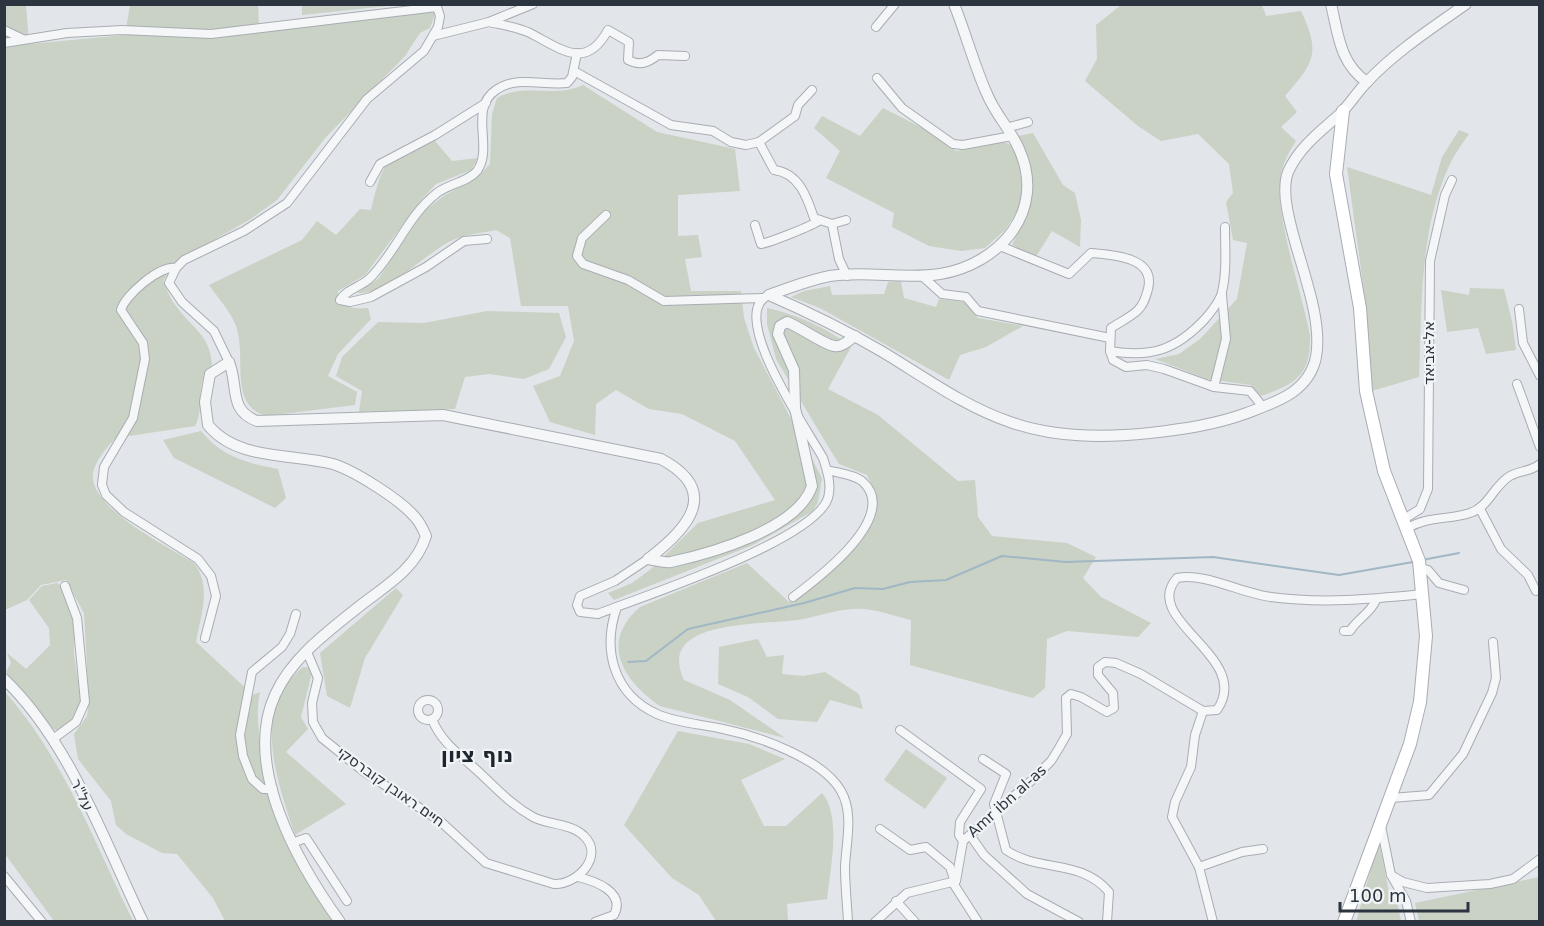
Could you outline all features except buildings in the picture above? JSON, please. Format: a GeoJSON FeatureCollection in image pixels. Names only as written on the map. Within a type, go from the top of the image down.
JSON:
{"type":"FeatureCollection","features":[{"type":"Feature","properties":{"kind":"main road"},"geometry":{"type":"LineString","coordinates":[[1343,111],[1336,174],[1360,308],[1366,391],[1376,448],[1421,568],[1426,636],[1420,702],[1410,744],[1344,921]]}},
{"type":"Feature","properties":{"kind":"street"},"geometry":{"type":"LineString","coordinates":[[433,36],[489,22],[533,4]]}},
{"type":"Feature","properties":{"kind":"street"},"geometry":{"type":"LineString","coordinates":[[876,27],[895,4]]}},
{"type":"Feature","properties":{"kind":"street"},"geometry":{"type":"LineString","coordinates":[[606,215],[582,238],[577,256],[583,264],[628,280],[664,301],[766,296],[832,276],[939,274],[966,267],[1000,246],[1026,208],[1029,191],[1028,178],[1019,149],[987,94],[954,4]]}},
{"type":"Feature","properties":{"kind":"street"},"geometry":{"type":"LineString","coordinates":[[1331,4],[1347,64],[1354,73],[1367,82]]}},
{"type":"Feature","properties":{"kind":"street"},"geometry":{"type":"LineString","coordinates":[[766,296],[808,311],[855,336],[964,402],[1011,423],[1040,430],[1107,437],[1187,429],[1214,424],[1263,407],[1293,393],[1314,368],[1317,353],[1314,318],[1287,209],[1287,175],[1309,141],[1343,111],[1367,82],[1405,49],[1466,4]]}},
{"type":"Feature","properties":{"kind":"street"},"geometry":{"type":"LineString","coordinates":[[4,43],[67,33],[122,30],[211,34],[436,6],[440,16],[433,36],[424,51],[356,112],[287,203],[244,231],[184,260],[176,268],[169,283],[182,302],[214,331],[235,377],[236,401],[239,411],[257,422],[444,415],[661,459],[676,467],[689,479],[694,488],[692,513],[680,531],[648,559],[615,582],[586,591],[580,596],[577,605],[580,612],[586,614],[598,614],[766,548],[811,520],[828,498],[827,470],[795,408],[772,372],[759,336],[756,313],[766,296]]}},
{"type":"Feature","properties":{"kind":"street"},"geometry":{"type":"LineString","coordinates":[[489,22],[528,32],[557,48],[577,53],[583,53],[598,46],[608,30],[629,42],[628,60],[636,64],[649,62],[658,55],[685,56]]}},
{"type":"Feature","properties":{"kind":"street"},"geometry":{"type":"LineString","coordinates":[[4,30],[23,39]]}},
{"type":"Feature","properties":{"kind":"street"},"geometry":{"type":"LineString","coordinates":[[487,238],[464,241],[426,267],[371,297],[350,302],[340,300],[344,294],[368,280],[381,266],[423,206],[438,192],[471,176],[478,170],[482,158],[481,122],[486,103],[494,91],[508,84],[532,81],[567,83],[574,71],[577,53]]}},
{"type":"Feature","properties":{"kind":"street"},"geometry":{"type":"LineString","coordinates":[[574,71],[671,125],[713,131],[731,142],[746,145],[759,142],[795,116],[798,105],[812,90]]}},
{"type":"Feature","properties":{"kind":"street"},"geometry":{"type":"LineString","coordinates":[[877,78],[902,108],[953,144],[963,145],[1009,132],[1028,122]]}},
{"type":"Feature","properties":{"kind":"street"},"geometry":{"type":"LineString","coordinates":[[370,182],[380,164],[435,135],[486,103]]}},
{"type":"Feature","properties":{"kind":"street"},"geometry":{"type":"LineString","coordinates":[[759,142],[774,170],[782,171],[794,178],[806,193],[813,218],[832,224],[846,220]]}},
{"type":"Feature","properties":{"kind":"street","name":"אל-אביאד"},"geometry":{"type":"LineString","coordinates":[[1406,524],[1420,509],[1428,489],[1430,261],[1445,195],[1452,180]]}},
{"type":"Feature","properties":{"kind":"street"},"geometry":{"type":"LineString","coordinates":[[755,225],[761,244],[774,242],[787,233],[820,220]]}},
{"type":"Feature","properties":{"kind":"street"},"geometry":{"type":"LineString","coordinates":[[832,224],[839,259],[847,276]]}},
{"type":"Feature","properties":{"kind":"street"},"geometry":{"type":"LineString","coordinates":[[1214,387],[1226,339],[1222,295],[1225,277],[1225,227]]}},
{"type":"Feature","properties":{"kind":"street"},"geometry":{"type":"LineString","coordinates":[[1000,246],[1069,274],[1091,253],[1118,255],[1134,261],[1147,271],[1150,279],[1144,302],[1138,310],[1111,328],[1110,351],[1113,360],[1126,367],[1147,365],[1164,369],[1214,387],[1250,391],[1263,407]]}},
{"type":"Feature","properties":{"kind":"street"},"geometry":{"type":"LineString","coordinates":[[176,268],[162,269],[124,300],[121,310],[143,343],[145,359],[133,418],[105,467],[102,484],[106,495],[124,512],[198,560],[211,576],[216,596],[205,638]]}},
{"type":"Feature","properties":{"kind":"street"},"geometry":{"type":"LineString","coordinates":[[921,274],[942,294],[966,297],[978,311],[1110,338]]}},
{"type":"Feature","properties":{"kind":"street"},"geometry":{"type":"LineString","coordinates":[[1110,351],[1147,354],[1180,341],[1209,314],[1222,295]]}},
{"type":"Feature","properties":{"kind":"street"},"geometry":{"type":"LineString","coordinates":[[1519,309],[1523,343],[1539,376]]}},
{"type":"Feature","properties":{"kind":"street"},"geometry":{"type":"LineString","coordinates":[[648,559],[669,562],[734,543],[784,520],[798,509],[808,497],[812,486],[795,408],[794,370],[778,334],[780,326],[787,321],[834,346],[841,346],[855,336]]}},
{"type":"Feature","properties":{"kind":"street"},"geometry":{"type":"LineString","coordinates":[[229,362],[215,368],[210,374],[207,386],[205,402],[208,425],[213,432],[245,449],[333,464],[394,500],[415,517],[426,536],[421,551],[406,571],[357,608],[307,652],[280,684],[269,710],[266,752],[273,789],[292,843],[310,880],[340,921]]}},
{"type":"Feature","properties":{"kind":"street"},"geometry":{"type":"LineString","coordinates":[[1517,384],[1539,447]]}},
{"type":"Feature","properties":{"kind":"street"},"geometry":{"type":"LineString","coordinates":[[1406,524],[1457,516],[1480,509],[1509,476],[1533,470],[1539,464]]}},
{"type":"Feature","properties":{"kind":"street"},"geometry":{"type":"LineString","coordinates":[[793,597],[842,557],[870,516],[871,495],[863,482],[852,476],[827,470]]}},
{"type":"Feature","properties":{"kind":"street"},"geometry":{"type":"LineString","coordinates":[[1480,509],[1501,549],[1528,575],[1536,591]]}},
{"type":"Feature","properties":{"kind":"street"},"geometry":{"type":"LineString","coordinates":[[1421,568],[1428,570],[1439,583],[1464,590]]}},
{"type":"Feature","properties":{"kind":"street"},"geometry":{"type":"LineString","coordinates":[[1213,921],[1199,867],[1175,824],[1173,809],[1191,767],[1195,735],[1203,711],[1217,710],[1224,701],[1224,682],[1221,671],[1210,654],[1174,613],[1170,591],[1177,578],[1195,578],[1269,597],[1376,600],[1424,594]]}},
{"type":"Feature","properties":{"kind":"street"},"geometry":{"type":"LineString","coordinates":[[53,739],[76,722],[85,702],[77,618],[65,586]]}},
{"type":"Feature","properties":{"kind":"street"},"geometry":{"type":"LineString","coordinates":[[1344,632],[1350,632],[1357,621],[1373,608],[1376,600]]}},
{"type":"Feature","properties":{"kind":"street"},"geometry":{"type":"LineString","coordinates":[[617,607],[610,625],[610,654],[622,683],[645,708],[673,719],[724,729],[769,744],[819,768],[836,783],[848,811],[845,867],[848,921]]}},
{"type":"Feature","properties":{"kind":"street"},"geometry":{"type":"LineString","coordinates":[[273,789],[263,789],[252,779],[243,756],[240,735],[252,672],[282,647],[290,634],[296,614]]}},
{"type":"Feature","properties":{"kind":"street"},"geometry":{"type":"LineString","coordinates":[[1391,798],[1430,795],[1464,754],[1496,678],[1493,642]]}},
{"type":"Feature","properties":{"kind":"street","name":"חיים ראובן קוברסקי"},"geometry":{"type":"LineString","coordinates":[[307,652],[318,678],[312,704],[313,722],[317,732],[331,746],[363,771],[440,821],[486,863],[554,884],[566,883],[579,877]]}},
{"type":"Feature","properties":{"kind":"street","name":"Amr ibn al-as"},"geometry":{"type":"LineString","coordinates":[[954,882],[960,868],[960,851],[967,838],[1031,781],[1055,754],[1067,734],[1066,698],[1071,694],[1081,697],[1107,712],[1114,708],[1113,693],[1098,675],[1098,667],[1105,662],[1116,663],[1142,674],[1203,711]]}},
{"type":"Feature","properties":{"kind":"street","name":"על\"ר"},"geometry":{"type":"LineString","coordinates":[[4,679],[28,704],[53,739],[142,921]]}},
{"type":"Feature","properties":{"kind":"street"},"geometry":{"type":"LineString","coordinates":[[423,696],[434,702],[438,708],[437,715],[432,719],[425,719],[419,712],[423,696]]}},
{"type":"Feature","properties":{"kind":"street"},"geometry":{"type":"LineString","coordinates":[[432,719],[442,739],[513,805],[533,817],[576,830],[586,837],[592,852],[589,862],[579,877],[602,885],[615,897],[617,910],[614,915],[595,921]]}},
{"type":"Feature","properties":{"kind":"street"},"geometry":{"type":"LineString","coordinates":[[900,730],[981,789],[960,822],[959,835],[967,838],[1027,894],[1079,921]]}},
{"type":"Feature","properties":{"kind":"street"},"geometry":{"type":"LineString","coordinates":[[983,759],[1006,774],[994,799],[1006,850],[1014,855],[1081,871],[1106,888],[1110,898],[1107,921]]}},
{"type":"Feature","properties":{"kind":"street"},"geometry":{"type":"LineString","coordinates":[[1381,826],[1391,875],[1406,901],[1411,921]]}},
{"type":"Feature","properties":{"kind":"street"},"geometry":{"type":"LineString","coordinates":[[880,830],[910,850],[926,847],[947,862],[954,882],[978,921]]}},
{"type":"Feature","properties":{"kind":"street"},"geometry":{"type":"LineString","coordinates":[[292,843],[306,838],[347,901]]}},
{"type":"Feature","properties":{"kind":"street"},"geometry":{"type":"LineString","coordinates":[[1199,867],[1242,852],[1263,849]]}},
{"type":"Feature","properties":{"kind":"street"},"geometry":{"type":"LineString","coordinates":[[1391,875],[1403,882],[1427,888],[1490,884],[1513,879],[1539,859]]}},
{"type":"Feature","properties":{"kind":"street"},"geometry":{"type":"LineString","coordinates":[[4,876],[42,921]]}},
{"type":"Feature","properties":{"kind":"street"},"geometry":{"type":"LineString","coordinates":[[875,921],[896,901],[917,889],[954,882]]}},
{"type":"Feature","properties":{"kind":"street"},"geometry":{"type":"LineString","coordinates":[[896,901],[915,921]]}},
{"type":"Feature","properties":{"kind":"green space"},"geometry":{"type":"Polygon","coordinates":[[[302,4],[396,5],[302,15],[302,4]]]}},
{"type":"Feature","properties":{"kind":"green space"},"geometry":{"type":"Polygon","coordinates":[[[4,5],[26,5],[29,44],[125,35],[130,5],[258,5],[259,30],[432,7],[435,14],[430,28],[420,33],[405,56],[326,137],[277,200],[249,220],[175,262],[163,281],[174,303],[204,339],[211,355],[212,365],[206,372],[201,386],[200,410],[195,426],[116,438],[99,459],[93,473],[95,486],[103,500],[116,513],[150,537],[194,563],[199,572],[203,582],[204,601],[196,642],[253,695],[260,692],[259,733],[272,795],[290,838],[338,921],[225,921],[213,898],[177,854],[162,853],[126,834],[116,825],[111,801],[78,759],[74,734],[87,716],[89,703],[84,613],[66,580],[41,585],[27,600],[5,610],[4,5]]]}},
{"type":"Feature","properties":{"kind":"green space"},"geometry":{"type":"Polygon","coordinates":[[[1121,5],[1262,5],[1266,16],[1301,11],[1307,25],[1311,37],[1311,57],[1303,75],[1285,96],[1297,112],[1281,127],[1296,141],[1282,169],[1280,195],[1285,235],[1310,336],[1310,349],[1308,360],[1299,376],[1273,392],[1261,396],[1251,385],[1207,379],[1155,359],[1179,354],[1200,339],[1237,299],[1247,243],[1233,240],[1226,202],[1233,193],[1229,164],[1198,134],[1161,141],[1138,126],[1085,81],[1097,59],[1096,25],[1121,5]]]}},
{"type":"Feature","properties":{"kind":"green space"},"geometry":{"type":"Polygon","coordinates":[[[583,85],[657,132],[735,149],[740,191],[678,195],[678,236],[698,235],[702,257],[685,259],[691,291],[741,291],[744,318],[754,348],[822,478],[818,502],[813,511],[753,545],[614,600],[608,593],[632,583],[651,569],[698,523],[775,500],[735,441],[682,414],[649,409],[616,390],[596,404],[595,435],[550,422],[533,386],[560,376],[574,341],[568,306],[521,306],[510,238],[496,230],[455,239],[382,287],[369,292],[357,293],[379,278],[424,211],[445,195],[477,178],[490,164],[492,114],[497,98],[518,91],[561,91],[583,85]]]}},
{"type":"Feature","properties":{"kind":"green space"},"geometry":{"type":"Polygon","coordinates":[[[883,108],[938,136],[956,151],[1003,142],[1014,146],[1026,188],[1019,210],[1005,230],[985,248],[961,251],[929,246],[892,227],[894,213],[826,178],[840,151],[814,128],[822,116],[860,136],[883,108]]]}},
{"type":"Feature","properties":{"kind":"green space"},"geometry":{"type":"Polygon","coordinates":[[[1459,130],[1469,134],[1451,162],[1439,191],[1427,243],[1419,377],[1372,391],[1365,299],[1347,167],[1431,195],[1442,157],[1459,130]]]}},
{"type":"Feature","properties":{"kind":"green space"},"geometry":{"type":"Polygon","coordinates":[[[1033,133],[1063,185],[1075,193],[1081,220],[1080,247],[1052,231],[1035,258],[1012,245],[1026,215],[1032,192],[1029,168],[1018,136],[1033,133]]]}},
{"type":"Feature","properties":{"kind":"green space"},"geometry":{"type":"Polygon","coordinates":[[[429,134],[452,161],[478,158],[471,170],[436,184],[422,199],[365,275],[338,291],[338,300],[341,303],[352,308],[368,308],[371,319],[338,354],[328,376],[357,392],[355,405],[266,416],[255,410],[247,402],[243,392],[239,341],[235,323],[209,285],[302,240],[317,221],[336,235],[360,209],[371,210],[383,170],[394,156],[429,134]]]}},
{"type":"Feature","properties":{"kind":"green space"},"geometry":{"type":"Polygon","coordinates":[[[901,281],[904,298],[936,307],[939,299],[964,302],[978,318],[1023,326],[986,347],[960,355],[949,380],[820,308],[791,297],[804,291],[830,286],[832,295],[884,294],[888,282],[901,281]]]}},
{"type":"Feature","properties":{"kind":"green space"},"geometry":{"type":"Polygon","coordinates":[[[1470,288],[1504,289],[1516,350],[1486,354],[1478,328],[1447,332],[1441,290],[1469,295],[1470,288]]]}},
{"type":"Feature","properties":{"kind":"green space"},"geometry":{"type":"Polygon","coordinates":[[[767,308],[811,323],[832,333],[851,347],[828,389],[878,415],[958,481],[975,480],[978,517],[992,536],[1067,543],[1096,557],[1083,578],[1101,597],[1151,623],[1138,637],[1067,631],[1047,639],[1045,688],[1033,698],[910,665],[911,620],[867,609],[720,628],[700,634],[685,644],[679,659],[684,680],[730,700],[785,738],[660,706],[647,696],[627,673],[621,660],[619,647],[621,634],[628,620],[640,607],[747,563],[789,602],[844,560],[867,532],[874,517],[877,499],[867,475],[839,464],[776,359],[767,324],[767,308]]]}},
{"type":"Feature","properties":{"kind":"green space"},"geometry":{"type":"Polygon","coordinates":[[[487,311],[559,313],[566,337],[549,369],[524,379],[489,374],[465,377],[455,409],[359,412],[362,391],[336,376],[342,357],[378,322],[424,323],[487,311]]]}},
{"type":"Feature","properties":{"kind":"green space"},"geometry":{"type":"Polygon","coordinates":[[[201,431],[226,453],[278,469],[286,498],[275,508],[174,458],[163,440],[201,431]]]}},
{"type":"Feature","properties":{"kind":"green space"},"geometry":{"type":"Polygon","coordinates":[[[57,583],[63,587],[74,622],[74,655],[81,701],[78,714],[59,730],[54,730],[6,672],[11,663],[7,653],[26,669],[50,645],[49,628],[29,600],[42,586],[57,583]]]}},
{"type":"Feature","properties":{"kind":"green space"},"geometry":{"type":"Polygon","coordinates":[[[396,588],[403,595],[365,658],[350,708],[327,696],[320,653],[396,588]]]}},
{"type":"Feature","properties":{"kind":"green space"},"geometry":{"type":"Polygon","coordinates":[[[758,639],[767,657],[784,655],[782,674],[803,676],[825,672],[859,694],[863,709],[830,700],[817,722],[778,719],[748,697],[718,684],[719,647],[758,639]]]}},
{"type":"Feature","properties":{"kind":"green space"},"geometry":{"type":"Polygon","coordinates":[[[303,667],[310,668],[312,672],[301,717],[308,729],[286,752],[346,804],[295,835],[276,769],[272,746],[272,725],[277,704],[287,684],[303,667]]]}},
{"type":"Feature","properties":{"kind":"green space"},"geometry":{"type":"Polygon","coordinates":[[[5,692],[26,717],[61,773],[133,921],[54,921],[5,854],[5,692]]]}},
{"type":"Feature","properties":{"kind":"green space"},"geometry":{"type":"Polygon","coordinates":[[[678,731],[749,744],[785,759],[741,780],[764,826],[786,826],[822,793],[832,815],[833,829],[827,899],[787,904],[788,921],[716,921],[699,895],[672,878],[624,825],[678,731]]]}},
{"type":"Feature","properties":{"kind":"green space"},"geometry":{"type":"Polygon","coordinates":[[[906,749],[947,778],[925,809],[884,780],[906,749]]]}},
{"type":"Feature","properties":{"kind":"green space"},"geometry":{"type":"Polygon","coordinates":[[[1379,841],[1388,888],[1398,906],[1401,921],[1356,922],[1379,841]]]}},
{"type":"Feature","properties":{"kind":"green space"},"geometry":{"type":"Polygon","coordinates":[[[1539,877],[1539,921],[1419,921],[1415,903],[1539,877]]]}},
{"type":"Feature","properties":{"kind":"waterway"},"geometry":{"type":"LineString","coordinates":[[1422,560],[1459,553]]}},
{"type":"Feature","properties":{"kind":"waterway"},"geometry":{"type":"LineString","coordinates":[[628,662],[646,661],[688,629],[804,603],[855,588],[883,589],[910,582],[946,580],[1002,556],[1066,562],[1213,557],[1339,575],[1413,562]]}},
{"type":"Feature","properties":{"kind":"district","name":"נוף ציון"},"geometry":{"type":"Point","coordinates":[477,755]}}]}
